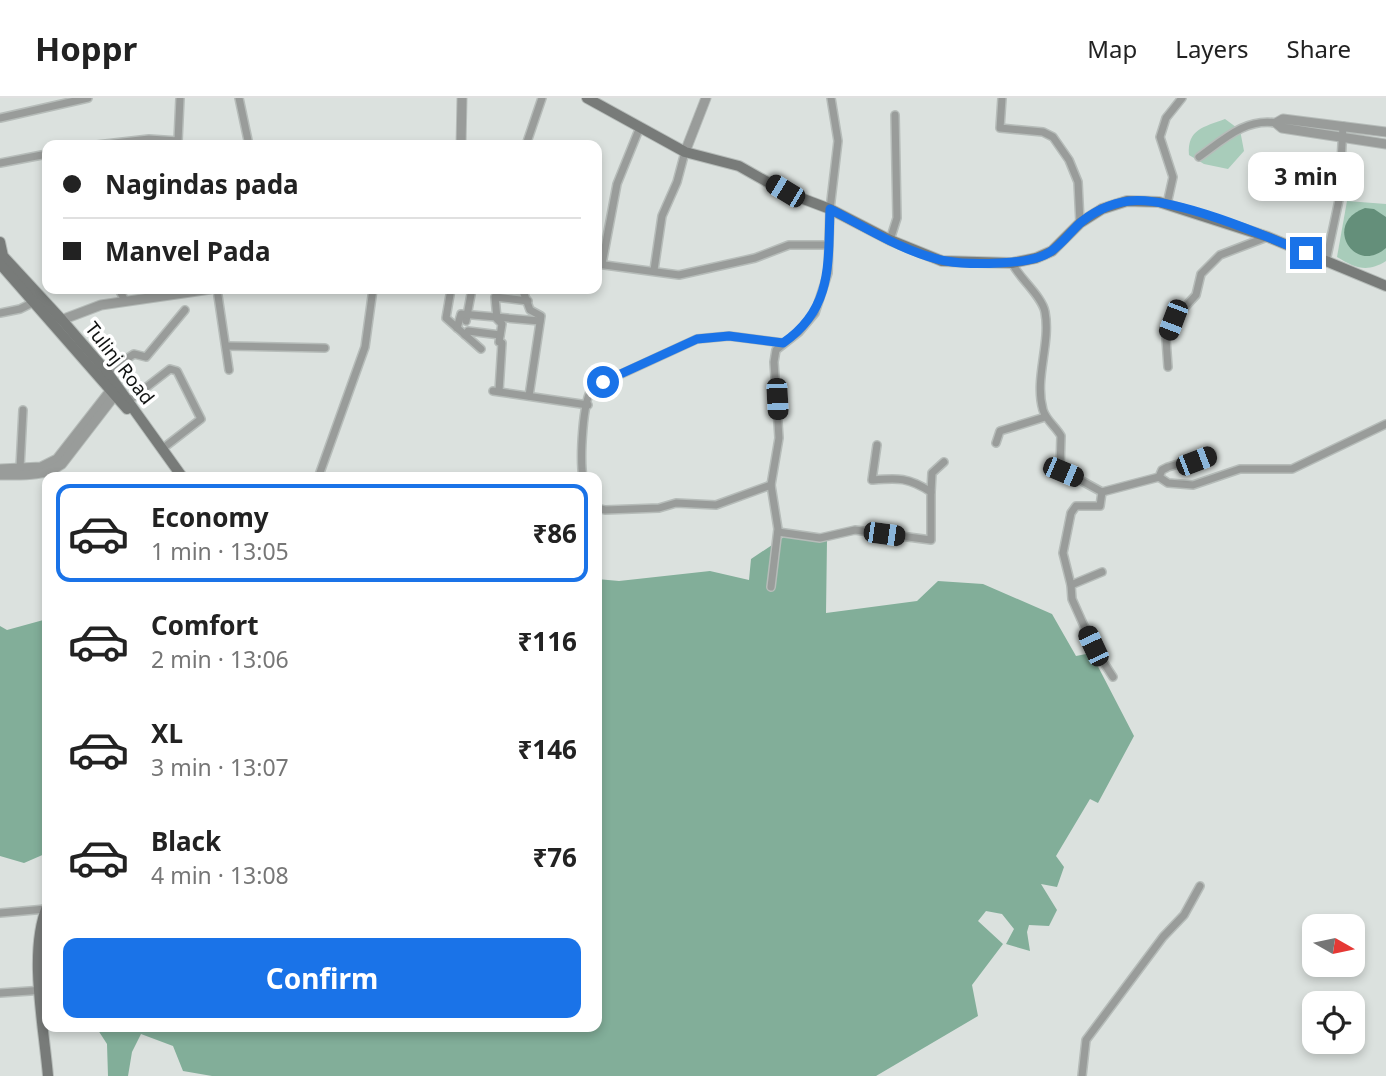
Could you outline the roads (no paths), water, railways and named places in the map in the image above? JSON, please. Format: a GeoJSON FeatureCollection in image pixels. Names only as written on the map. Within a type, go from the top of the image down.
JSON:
{"type":"FeatureCollection","features":[{"type":"Feature","properties":{"kind":"main road"},"geometry":{"type":"LineString","coordinates":[[590,99],[685,152],[738,166],[792,195],[830,209],[890,240],[942,261],[981,264],[1037,258],[1052,251],[1080,223],[1102,209],[1127,201],[1167,204],[1268,237],[1386,286]]}},
{"type":"Feature","properties":{"kind":"main road","name":"Tulinj Road"},"geometry":{"type":"LineString","coordinates":[[0,242],[3,256],[38,301]]}},
{"type":"Feature","properties":{"kind":"main road","name":"Tulinj Road"},"geometry":{"type":"LineString","coordinates":[[0,264],[58,321],[104,374],[179,472]]}},
{"type":"Feature","properties":{"kind":"main road","name":"Tulinj Road"},"geometry":{"type":"LineString","coordinates":[[127,403],[173,472]]}},
{"type":"Feature","properties":{"kind":"main road"},"geometry":{"type":"LineString","coordinates":[[42,924],[38,939],[42,980]]}},
{"type":"Feature","properties":{"kind":"main road"},"geometry":{"type":"LineString","coordinates":[[45,1032],[48,1076]]}},
{"type":"Feature","properties":{"kind":"main road"},"geometry":{"type":"LineString","coordinates":[[49,1032],[54,1076]]}},
{"type":"Feature","properties":{"kind":"street"},"geometry":{"type":"LineString","coordinates":[[0,118],[88,98]]}},
{"type":"Feature","properties":{"kind":"street"},"geometry":{"type":"LineString","coordinates":[[178,140],[180,98]]}},
{"type":"Feature","properties":{"kind":"street"},"geometry":{"type":"LineString","coordinates":[[239,98],[248,140]]}},
{"type":"Feature","properties":{"kind":"street"},"geometry":{"type":"LineString","coordinates":[[461,140],[462,98]]}},
{"type":"Feature","properties":{"kind":"street"},"geometry":{"type":"LineString","coordinates":[[528,140],[542,98]]}},
{"type":"Feature","properties":{"kind":"street"},"geometry":{"type":"LineString","coordinates":[[654,270],[662,216],[706,98]]}},
{"type":"Feature","properties":{"kind":"street"},"geometry":{"type":"LineString","coordinates":[[771,586],[778,532],[771,485],[779,438],[774,362],[776,351],[799,332],[815,313],[828,273],[830,209],[838,141],[831,98]]}},
{"type":"Feature","properties":{"kind":"street"},"geometry":{"type":"LineString","coordinates":[[1002,98],[1000,128],[1043,132],[1053,137],[1062,149],[1078,183],[1080,223]]}},
{"type":"Feature","properties":{"kind":"street"},"geometry":{"type":"LineString","coordinates":[[1167,204],[1173,177],[1160,137],[1166,118],[1182,98]]}},
{"type":"Feature","properties":{"kind":"street"},"geometry":{"type":"LineString","coordinates":[[890,240],[897,218],[895,115]]}},
{"type":"Feature","properties":{"kind":"street"},"geometry":{"type":"LineString","coordinates":[[1276,123],[1283,119],[1386,132]]}},
{"type":"Feature","properties":{"kind":"street"},"geometry":{"type":"LineString","coordinates":[[1199,157],[1245,125],[1266,121],[1276,123],[1282,128],[1386,144]]}},
{"type":"Feature","properties":{"kind":"street"},"geometry":{"type":"LineString","coordinates":[[1326,261],[1339,200],[1343,126]]}},
{"type":"Feature","properties":{"kind":"street"},"geometry":{"type":"LineString","coordinates":[[602,251],[617,184],[640,127]]}},
{"type":"Feature","properties":{"kind":"street"},"geometry":{"type":"LineString","coordinates":[[140,140],[164,140]]}},
{"type":"Feature","properties":{"kind":"street"},"geometry":{"type":"LineString","coordinates":[[0,163],[42,155]]}},
{"type":"Feature","properties":{"kind":"street"},"geometry":{"type":"LineString","coordinates":[[1168,367],[1166,339],[1173,320],[1196,295],[1200,274],[1220,255],[1268,237]]}},
{"type":"Feature","properties":{"kind":"street"},"geometry":{"type":"LineString","coordinates":[[602,264],[679,275],[755,258],[789,245],[829,245]]}},
{"type":"Feature","properties":{"kind":"street"},"geometry":{"type":"LineString","coordinates":[[1012,262],[1045,312],[1045,343],[1040,374],[1042,407],[1045,417],[1061,436],[1058,464],[1060,469],[1102,492],[1159,477],[1168,483],[1193,485],[1240,469],[1292,469],[1386,424]]}},
{"type":"Feature","properties":{"kind":"street"},"geometry":{"type":"LineString","coordinates":[[122,294],[125,301]]}},
{"type":"Feature","properties":{"kind":"street"},"geometry":{"type":"LineString","coordinates":[[58,321],[101,305],[175,294]]}},
{"type":"Feature","properties":{"kind":"street"},"geometry":{"type":"LineString","coordinates":[[219,294],[229,370]]}},
{"type":"Feature","properties":{"kind":"street"},"geometry":{"type":"LineString","coordinates":[[320,472],[365,346],[372,294]]}},
{"type":"Feature","properties":{"kind":"street"},"geometry":{"type":"LineString","coordinates":[[450,294],[446,318],[481,349]]}},
{"type":"Feature","properties":{"kind":"street"},"geometry":{"type":"LineString","coordinates":[[467,318],[471,294]]}},
{"type":"Feature","properties":{"kind":"street"},"geometry":{"type":"LineString","coordinates":[[524,294],[530,310],[541,316],[529,396]]}},
{"type":"Feature","properties":{"kind":"street"},"geometry":{"type":"LineString","coordinates":[[528,301],[495,297],[497,319],[502,324],[496,391],[588,405]]}},
{"type":"Feature","properties":{"kind":"street"},"geometry":{"type":"LineString","coordinates":[[0,313],[38,301]]}},
{"type":"Feature","properties":{"kind":"street"},"geometry":{"type":"LineString","coordinates":[[104,374],[134,354],[146,357],[185,310]]}},
{"type":"Feature","properties":{"kind":"street"},"geometry":{"type":"LineString","coordinates":[[457,328],[461,314],[467,318],[540,321]]}},
{"type":"Feature","properties":{"kind":"street"},"geometry":{"type":"LineString","coordinates":[[465,335],[468,331],[500,335]]}},
{"type":"Feature","properties":{"kind":"street"},"geometry":{"type":"LineString","coordinates":[[583,472],[582,444],[593,387],[697,339],[729,336],[783,343]]}},
{"type":"Feature","properties":{"kind":"street"},"geometry":{"type":"LineString","coordinates":[[226,346],[325,348]]}},
{"type":"Feature","properties":{"kind":"street"},"geometry":{"type":"LineString","coordinates":[[127,403],[170,369],[177,370],[201,419],[162,449]]}},
{"type":"Feature","properties":{"kind":"street"},"geometry":{"type":"LineString","coordinates":[[0,469],[41,467],[57,459],[115,389]]}},
{"type":"Feature","properties":{"kind":"street"},"geometry":{"type":"LineString","coordinates":[[44,472],[62,464],[115,389]]}},
{"type":"Feature","properties":{"kind":"street"},"geometry":{"type":"LineString","coordinates":[[20,468],[23,410]]}},
{"type":"Feature","properties":{"kind":"street"},"geometry":{"type":"LineString","coordinates":[[996,443],[1000,431],[1045,417]]}},
{"type":"Feature","properties":{"kind":"street"},"geometry":{"type":"LineString","coordinates":[[877,445],[872,480],[901,478],[916,482],[931,492]]}},
{"type":"Feature","properties":{"kind":"street"},"geometry":{"type":"LineString","coordinates":[[1159,477],[1162,470],[1168,467],[1212,454]]}},
{"type":"Feature","properties":{"kind":"street"},"geometry":{"type":"LineString","coordinates":[[778,532],[820,538],[855,530],[931,540],[932,473],[944,462]]}},
{"type":"Feature","properties":{"kind":"street"},"geometry":{"type":"LineString","coordinates":[[0,475],[42,473]]}},
{"type":"Feature","properties":{"kind":"street"},"geometry":{"type":"LineString","coordinates":[[602,509],[659,508],[676,503],[716,505],[771,485]]}},
{"type":"Feature","properties":{"kind":"street"},"geometry":{"type":"LineString","coordinates":[[1102,492],[1100,506],[1076,506],[1071,513],[1063,553],[1072,599],[1079,618],[1113,677]]}},
{"type":"Feature","properties":{"kind":"street"},"geometry":{"type":"LineString","coordinates":[[1071,585],[1102,572]]}},
{"type":"Feature","properties":{"kind":"street"},"geometry":{"type":"LineString","coordinates":[[1082,1076],[1086,1040],[1148,956],[1184,915],[1200,886]]}},
{"type":"Feature","properties":{"kind":"street"},"geometry":{"type":"LineString","coordinates":[[0,913],[42,908]]}},
{"type":"Feature","properties":{"kind":"street"},"geometry":{"type":"LineString","coordinates":[[0,993],[42,990]]}}]}
